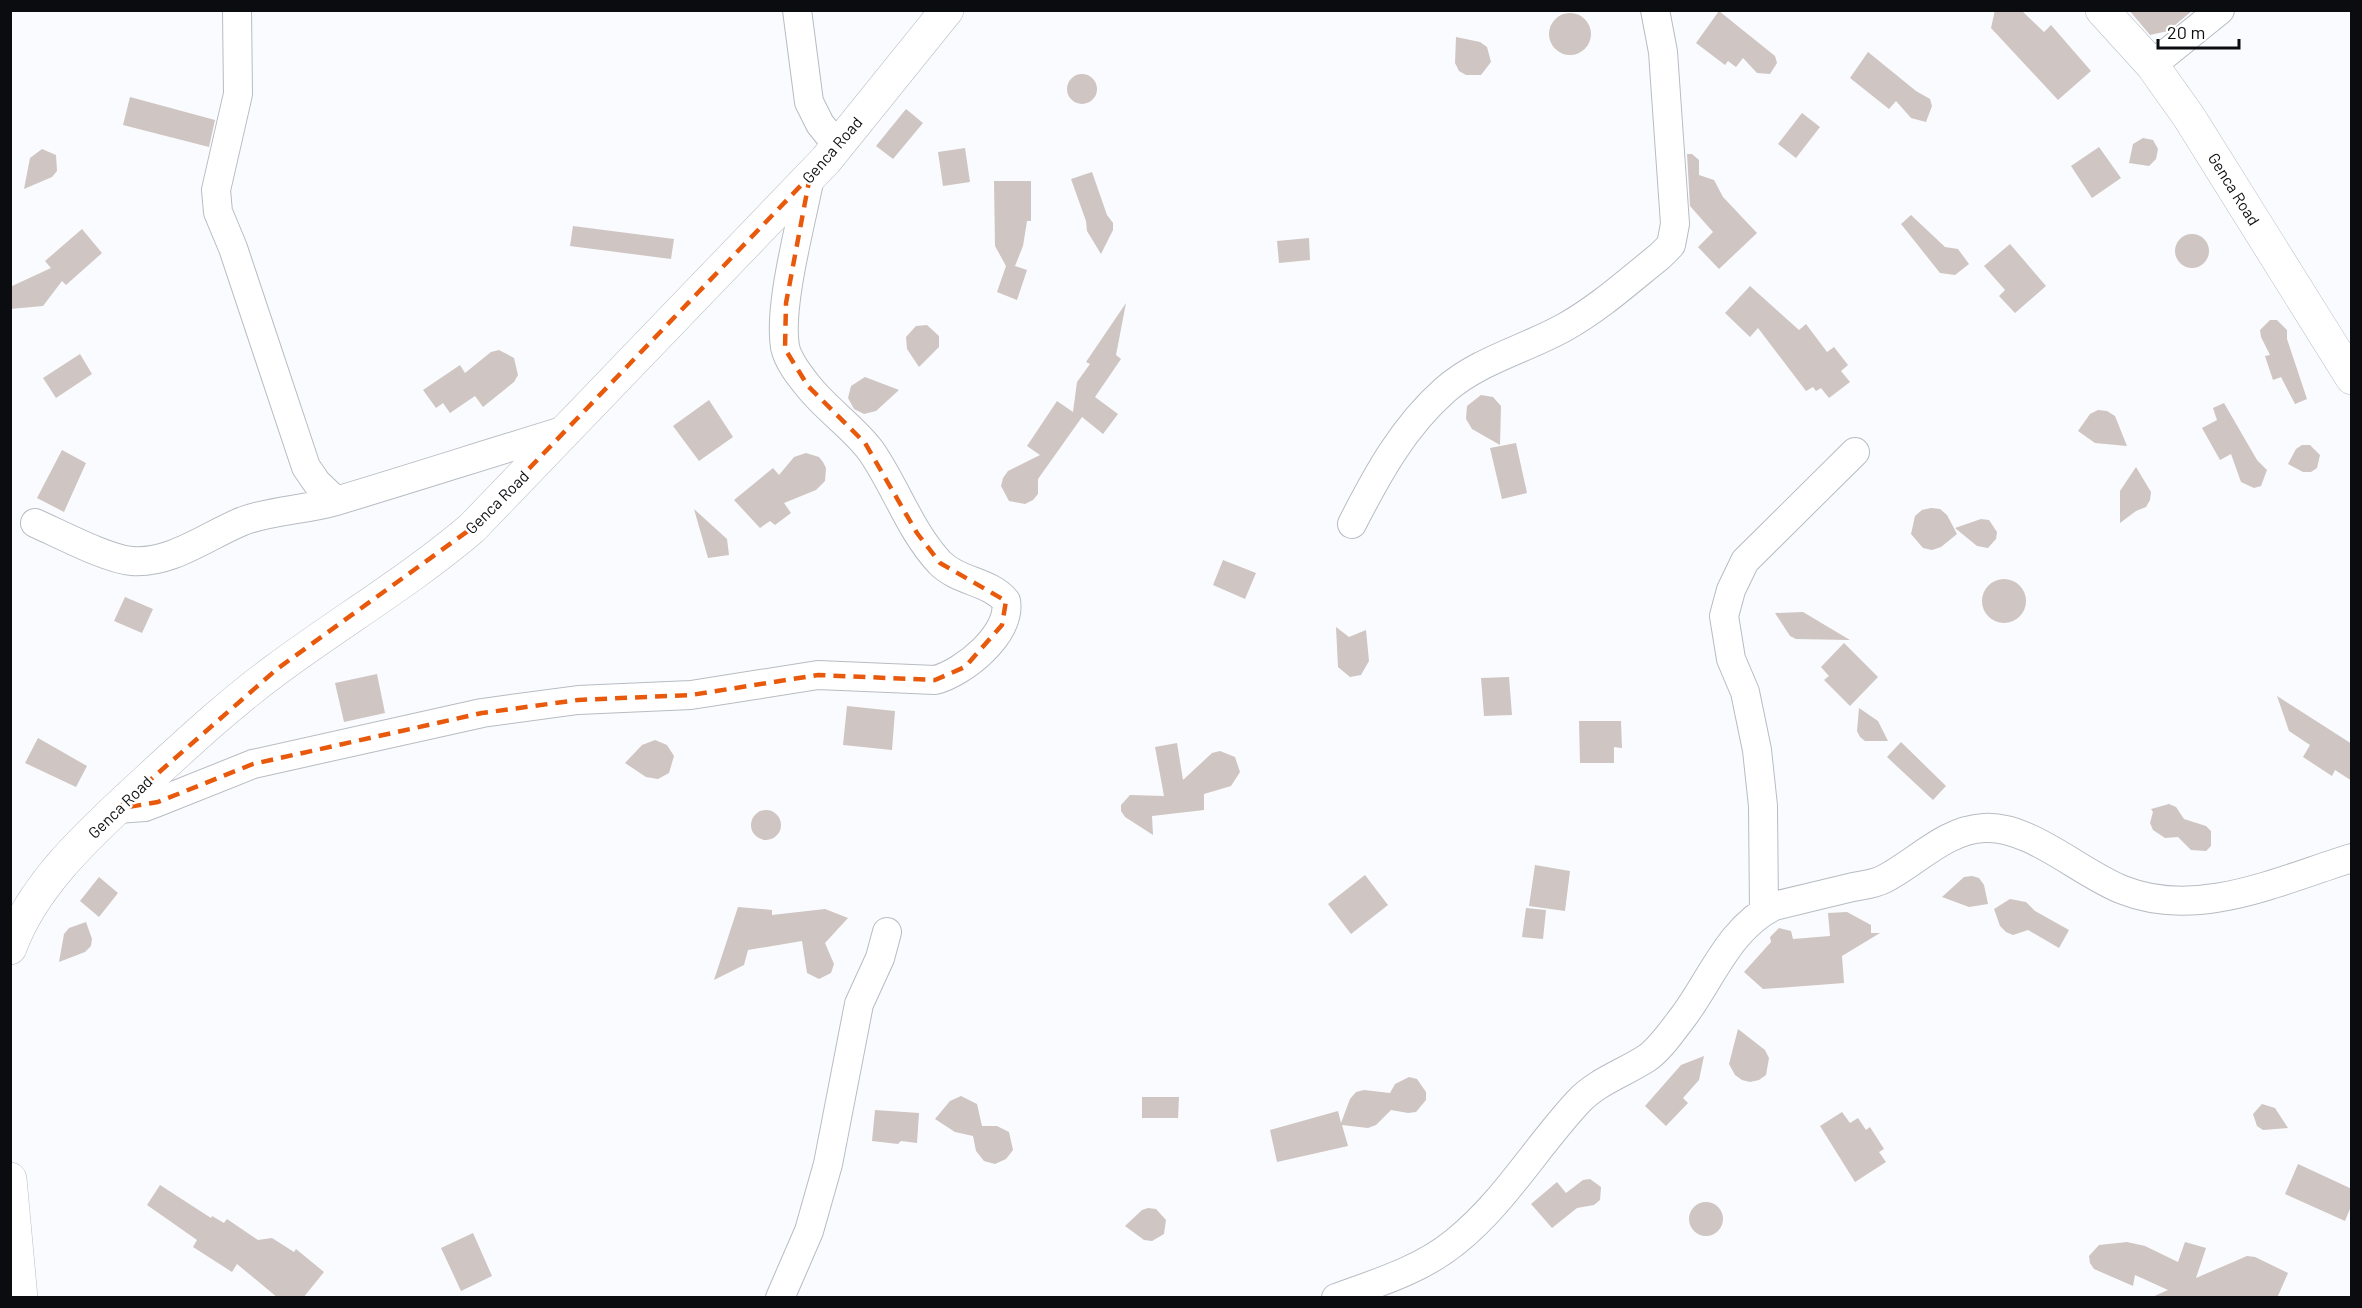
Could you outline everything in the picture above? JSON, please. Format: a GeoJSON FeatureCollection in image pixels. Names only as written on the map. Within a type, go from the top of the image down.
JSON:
{"type":"FeatureCollection","features":[{"type":"Feature","properties":{"kind":"street"},"geometry":{"type":"LineString","coordinates":[[237,10],[238,94],[216,190],[218,212],[240,268],[306,467],[317,483],[336,501]]}},
{"type":"Feature","properties":{"kind":"street"},"geometry":{"type":"LineString","coordinates":[[797,10],[808,102],[820,124],[837,145]]}},
{"type":"Feature","properties":{"kind":"street","name":"Genca Road"},"geometry":{"type":"LineString","coordinates":[[10,948],[37,896],[73,853],[117,808],[210,723],[277,669],[436,559],[472,528],[810,176],[947,10]]}},
{"type":"Feature","properties":{"kind":"street"},"geometry":{"type":"LineString","coordinates":[[1352,524],[1385,461],[1417,419],[1445,390],[1476,369],[1567,326],[1660,256],[1671,245],[1675,224],[1663,52],[1654,10]]}},
{"type":"Feature","properties":{"kind":"street","name":"Genca Road"},"geometry":{"type":"LineString","coordinates":[[2103,10],[2152,65],[2195,127],[2352,378]]}},
{"type":"Feature","properties":{"kind":"street"},"geometry":{"type":"LineString","coordinates":[[2152,65],[2220,10]]}},
{"type":"Feature","properties":{"kind":"street"},"geometry":{"type":"LineString","coordinates":[[117,808],[145,807],[253,764],[482,712],[578,700],[691,695],[818,675],[935,680],[949,676],[965,667],[991,642],[1002,625],[1006,616],[1006,601],[1000,594],[962,579],[940,563],[917,533],[865,443],[808,386],[793,366],[786,349],[786,303],[810,176]]}},
{"type":"Feature","properties":{"kind":"street"},"geometry":{"type":"LineString","coordinates":[[35,523],[114,556],[132,561],[147,560],[163,557],[242,522],[278,510],[336,501],[567,430]]}},
{"type":"Feature","properties":{"kind":"street"},"geometry":{"type":"LineString","coordinates":[[1764,911],[1763,806],[1757,750],[1744,692],[1731,659],[1724,616],[1731,590],[1745,561],[1855,452]]}},
{"type":"Feature","properties":{"kind":"street"},"geometry":{"type":"LineString","coordinates":[[1336,1298],[1425,1262],[1455,1243],[1507,1188],[1578,1101],[1596,1086],[1649,1056],[1683,1017],[1734,937],[1764,911],[1883,880],[1954,835],[1982,828],[2000,828],[2036,843],[2123,890],[2156,899],[2198,900],[2246,893],[2349,862]]}},
{"type":"Feature","properties":{"kind":"street"},"geometry":{"type":"LineString","coordinates":[[780,1298],[812,1220],[828,1164],[859,1004],[880,958],[887,932]]}},
{"type":"Feature","properties":{"kind":"street"},"geometry":{"type":"LineString","coordinates":[[10,1179],[21,1298]]}},
{"type":"Feature","properties":{"kind":"highlighted area"},"geometry":{"type":"Polygon","coordinates":[[[810,176],[786,303],[785,349],[808,386],[865,443],[917,533],[940,563],[1006,601],[1002,625],[965,667],[935,680],[818,675],[691,695],[578,700],[482,713],[253,764],[158,802],[117,809],[277,669],[472,528],[810,176]]]}},
{"type":"Feature","properties":{"kind":"building"},"geometry":{"type":"Polygon","coordinates":[[[1995,10],[2021,10],[2044,32],[2051,25],[2091,71],[2058,100],[1991,28],[1995,10]]]}},
{"type":"Feature","properties":{"kind":"building"},"geometry":{"type":"Polygon","coordinates":[[[2129,10],[2193,10],[2168,31],[2150,35],[2129,10]]]}},
{"type":"Feature","properties":{"kind":"building"},"geometry":{"type":"Polygon","coordinates":[[[1719,11],[1775,56],[1777,63],[1770,74],[1757,73],[1743,58],[1736,67],[1728,61],[1725,65],[1696,43],[1719,11]]]}},
{"type":"Feature","properties":{"kind":"building"},"geometry":{"type":"Polygon","coordinates":[[[1570,13],[1585,19],[1591,34],[1585,49],[1570,55],[1555,49],[1549,34],[1555,19],[1570,13]]]}},
{"type":"Feature","properties":{"kind":"building"},"geometry":{"type":"Polygon","coordinates":[[[1456,37],[1480,42],[1487,47],[1491,62],[1481,75],[1466,75],[1459,71],[1455,63],[1456,37]]]}},
{"type":"Feature","properties":{"kind":"building"},"geometry":{"type":"Polygon","coordinates":[[[1868,52],[1916,91],[1930,99],[1932,106],[1926,122],[1911,118],[1896,101],[1889,109],[1850,78],[1868,52]]]}},
{"type":"Feature","properties":{"kind":"building"},"geometry":{"type":"Polygon","coordinates":[[[1082,74],[1093,78],[1097,89],[1093,100],[1082,104],[1071,100],[1067,89],[1071,78],[1082,74]]]}},
{"type":"Feature","properties":{"kind":"building"},"geometry":{"type":"Polygon","coordinates":[[[130,97],[215,120],[209,147],[123,125],[130,97]]]}},
{"type":"Feature","properties":{"kind":"building"},"geometry":{"type":"Polygon","coordinates":[[[906,109],[923,123],[893,159],[876,146],[906,109]]]}},
{"type":"Feature","properties":{"kind":"building"},"geometry":{"type":"Polygon","coordinates":[[[1802,113],[1820,127],[1796,158],[1778,144],[1802,113]]]}},
{"type":"Feature","properties":{"kind":"building"},"geometry":{"type":"Polygon","coordinates":[[[2143,138],[2153,140],[2158,149],[2156,159],[2149,166],[2129,163],[2133,144],[2143,138]]]}},
{"type":"Feature","properties":{"kind":"building"},"geometry":{"type":"Polygon","coordinates":[[[2099,147],[2121,178],[2092,198],[2071,166],[2099,147]]]}},
{"type":"Feature","properties":{"kind":"building"},"geometry":{"type":"Polygon","coordinates":[[[965,148],[970,182],[943,186],[938,152],[965,148]]]}},
{"type":"Feature","properties":{"kind":"building"},"geometry":{"type":"Polygon","coordinates":[[[42,149],[56,155],[57,171],[52,177],[24,189],[30,158],[42,149]]]}},
{"type":"Feature","properties":{"kind":"building"},"geometry":{"type":"Polygon","coordinates":[[[1687,154],[1692,154],[1699,160],[1699,175],[1714,180],[1723,197],[1757,233],[1719,269],[1698,247],[1713,232],[1690,206],[1687,154]]]}},
{"type":"Feature","properties":{"kind":"building"},"geometry":{"type":"Polygon","coordinates":[[[1092,172],[1107,215],[1113,223],[1113,230],[1101,254],[1087,231],[1086,221],[1071,179],[1092,172]]]}},
{"type":"Feature","properties":{"kind":"building"},"geometry":{"type":"Polygon","coordinates":[[[994,181],[1031,181],[1031,221],[1027,221],[1023,246],[1015,266],[1027,270],[1017,300],[997,292],[1006,266],[995,246],[994,181]]]}},
{"type":"Feature","properties":{"kind":"building"},"geometry":{"type":"Polygon","coordinates":[[[1911,215],[1945,247],[1958,249],[1969,264],[1955,275],[1940,273],[1901,224],[1911,215]]]}},
{"type":"Feature","properties":{"kind":"building"},"geometry":{"type":"Polygon","coordinates":[[[573,226],[674,239],[671,259],[570,246],[573,226]]]}},
{"type":"Feature","properties":{"kind":"building"},"geometry":{"type":"Polygon","coordinates":[[[82,229],[102,253],[66,285],[62,281],[43,306],[10,309],[10,287],[51,268],[45,261],[82,229]]]}},
{"type":"Feature","properties":{"kind":"building"},"geometry":{"type":"Polygon","coordinates":[[[2192,234],[2204,239],[2209,251],[2204,263],[2192,268],[2180,263],[2175,251],[2180,239],[2192,234]]]}},
{"type":"Feature","properties":{"kind":"building"},"geometry":{"type":"Polygon","coordinates":[[[1309,238],[1310,260],[1279,263],[1277,241],[1309,238]]]}},
{"type":"Feature","properties":{"kind":"building"},"geometry":{"type":"Polygon","coordinates":[[[2010,244],[2046,286],[2015,313],[1999,296],[2005,290],[1984,266],[2010,244]]]}},
{"type":"Feature","properties":{"kind":"building"},"geometry":{"type":"Polygon","coordinates":[[[1750,286],[1799,330],[1806,324],[1827,352],[1834,347],[1848,365],[1841,371],[1850,382],[1829,398],[1821,388],[1816,391],[1813,387],[1806,391],[1758,328],[1750,337],[1725,313],[1750,286]]]}},
{"type":"Feature","properties":{"kind":"building"},"geometry":{"type":"Polygon","coordinates":[[[1126,303],[1116,355],[1121,359],[1095,397],[1118,414],[1103,434],[1082,417],[1038,479],[1038,494],[1033,500],[1025,504],[1009,501],[1001,486],[1003,478],[1008,471],[1040,455],[1027,446],[1057,401],[1073,412],[1077,382],[1090,364],[1086,362],[1126,303]]]}},
{"type":"Feature","properties":{"kind":"building"},"geometry":{"type":"Polygon","coordinates":[[[2270,320],[2277,320],[2287,330],[2287,339],[2307,399],[2295,404],[2281,377],[2273,380],[2265,356],[2270,355],[2260,330],[2270,320]]]}},
{"type":"Feature","properties":{"kind":"building"},"geometry":{"type":"Polygon","coordinates":[[[927,325],[939,336],[939,347],[919,367],[907,349],[906,337],[916,326],[927,325]]]}},
{"type":"Feature","properties":{"kind":"building"},"geometry":{"type":"Polygon","coordinates":[[[499,350],[514,358],[518,375],[514,382],[483,407],[475,396],[450,413],[443,403],[436,408],[423,390],[460,365],[465,373],[491,352],[499,350]]]}},
{"type":"Feature","properties":{"kind":"building"},"geometry":{"type":"Polygon","coordinates":[[[80,354],[92,374],[56,398],[43,378],[80,354]]]}},
{"type":"Feature","properties":{"kind":"building"},"geometry":{"type":"Polygon","coordinates":[[[865,377],[899,390],[876,411],[864,414],[854,409],[848,398],[851,386],[865,377]]]}},
{"type":"Feature","properties":{"kind":"building"},"geometry":{"type":"Polygon","coordinates":[[[1481,395],[1493,397],[1501,406],[1500,445],[1472,429],[1466,419],[1467,406],[1481,395]]]}},
{"type":"Feature","properties":{"kind":"building"},"geometry":{"type":"Polygon","coordinates":[[[709,400],[733,437],[699,461],[673,426],[709,400]]]}},
{"type":"Feature","properties":{"kind":"building"},"geometry":{"type":"Polygon","coordinates":[[[2224,403],[2257,460],[2267,470],[2261,486],[2254,488],[2241,482],[2231,454],[2220,460],[2202,428],[2217,420],[2213,408],[2224,403]]]}},
{"type":"Feature","properties":{"kind":"building"},"geometry":{"type":"Polygon","coordinates":[[[2098,410],[2107,411],[2115,416],[2127,446],[2095,443],[2078,431],[2090,414],[2098,410]]]}},
{"type":"Feature","properties":{"kind":"building"},"geometry":{"type":"Polygon","coordinates":[[[1516,443],[1527,493],[1502,499],[1490,448],[1516,443]]]}},
{"type":"Feature","properties":{"kind":"building"},"geometry":{"type":"Polygon","coordinates":[[[2302,445],[2310,445],[2320,455],[2317,468],[2311,472],[2303,472],[2288,464],[2296,449],[2302,445]]]}},
{"type":"Feature","properties":{"kind":"building"},"geometry":{"type":"Polygon","coordinates":[[[62,450],[86,463],[64,512],[37,498],[62,450]]]}},
{"type":"Feature","properties":{"kind":"building"},"geometry":{"type":"Polygon","coordinates":[[[806,453],[819,457],[823,462],[826,468],[825,481],[816,490],[784,503],[791,513],[775,525],[770,521],[760,528],[734,500],[773,468],[779,475],[794,457],[806,453]]]}},
{"type":"Feature","properties":{"kind":"building"},"geometry":{"type":"Polygon","coordinates":[[[2136,467],[2151,492],[2150,500],[2146,507],[2136,511],[2120,523],[2120,491],[2136,467]]]}},
{"type":"Feature","properties":{"kind":"building"},"geometry":{"type":"Polygon","coordinates":[[[694,509],[727,539],[729,555],[708,558],[694,509]]]}},
{"type":"Feature","properties":{"kind":"building"},"geometry":{"type":"Polygon","coordinates":[[[1940,509],[1947,515],[1957,534],[1941,547],[1932,550],[1923,548],[1911,534],[1915,516],[1922,510],[1940,509]]]}},
{"type":"Feature","properties":{"kind":"building"},"geometry":{"type":"Polygon","coordinates":[[[1981,519],[1989,520],[1997,532],[1996,539],[1988,548],[1977,546],[1955,528],[1981,519]]]}},
{"type":"Feature","properties":{"kind":"building"},"geometry":{"type":"Polygon","coordinates":[[[1223,560],[1256,573],[1245,599],[1213,585],[1223,560]]]}},
{"type":"Feature","properties":{"kind":"building"},"geometry":{"type":"Polygon","coordinates":[[[2004,579],[2020,585],[2026,601],[2020,617],[2004,623],[1988,617],[1982,601],[1988,585],[2004,579]]]}},
{"type":"Feature","properties":{"kind":"building"},"geometry":{"type":"Polygon","coordinates":[[[125,597],[153,609],[142,633],[114,621],[125,597]]]}},
{"type":"Feature","properties":{"kind":"building"},"geometry":{"type":"Polygon","coordinates":[[[1803,612],[1850,640],[1796,639],[1790,636],[1775,613],[1803,612]]]}},
{"type":"Feature","properties":{"kind":"building"},"geometry":{"type":"Polygon","coordinates":[[[1336,627],[1349,637],[1366,630],[1369,661],[1361,675],[1350,677],[1338,667],[1336,627]]]}},
{"type":"Feature","properties":{"kind":"building"},"geometry":{"type":"Polygon","coordinates":[[[1844,643],[1878,677],[1850,706],[1824,680],[1829,676],[1821,667],[1844,643]]]}},
{"type":"Feature","properties":{"kind":"building"},"geometry":{"type":"Polygon","coordinates":[[[377,674],[385,713],[344,722],[335,683],[377,674]]]}},
{"type":"Feature","properties":{"kind":"building"},"geometry":{"type":"Polygon","coordinates":[[[1509,677],[1512,715],[1484,716],[1481,678],[1509,677]]]}},
{"type":"Feature","properties":{"kind":"building"},"geometry":{"type":"Polygon","coordinates":[[[2277,696],[2352,744],[2352,781],[2335,770],[2332,776],[2303,757],[2310,745],[2289,731],[2277,696]]]}},
{"type":"Feature","properties":{"kind":"building"},"geometry":{"type":"Polygon","coordinates":[[[847,706],[895,711],[892,750],[843,745],[847,706]]]}},
{"type":"Feature","properties":{"kind":"building"},"geometry":{"type":"Polygon","coordinates":[[[1859,708],[1878,721],[1888,741],[1865,741],[1860,737],[1857,731],[1859,708]]]}},
{"type":"Feature","properties":{"kind":"building"},"geometry":{"type":"Polygon","coordinates":[[[1579,721],[1621,721],[1622,748],[1614,747],[1614,763],[1580,763],[1579,721]]]}},
{"type":"Feature","properties":{"kind":"building"},"geometry":{"type":"Polygon","coordinates":[[[38,738],[87,766],[76,787],[25,763],[38,738]]]}},
{"type":"Feature","properties":{"kind":"building"},"geometry":{"type":"Polygon","coordinates":[[[655,740],[667,745],[674,756],[669,773],[658,779],[646,777],[625,763],[642,745],[655,740]]]}},
{"type":"Feature","properties":{"kind":"building"},"geometry":{"type":"Polygon","coordinates":[[[1901,742],[1946,786],[1933,800],[1887,757],[1901,742]]]}},
{"type":"Feature","properties":{"kind":"building"},"geometry":{"type":"Polygon","coordinates":[[[1177,743],[1183,780],[1212,753],[1220,751],[1235,757],[1240,772],[1231,786],[1204,794],[1204,810],[1152,816],[1153,835],[1125,817],[1121,811],[1121,805],[1130,795],[1164,796],[1155,747],[1177,743]]]}},
{"type":"Feature","properties":{"kind":"building"},"geometry":{"type":"Polygon","coordinates":[[[2169,804],[2176,807],[2184,819],[2206,826],[2211,831],[2211,846],[2206,851],[2191,850],[2178,837],[2165,838],[2153,830],[2150,823],[2153,812],[2151,809],[2169,804]]]}},
{"type":"Feature","properties":{"kind":"building"},"geometry":{"type":"Polygon","coordinates":[[[766,810],[777,814],[781,825],[777,836],[766,840],[755,836],[751,825],[755,814],[766,810]]]}},
{"type":"Feature","properties":{"kind":"building"},"geometry":{"type":"Polygon","coordinates":[[[1535,865],[1570,871],[1565,911],[1529,906],[1535,865]]]}},
{"type":"Feature","properties":{"kind":"building"},"geometry":{"type":"Polygon","coordinates":[[[1365,875],[1388,905],[1351,934],[1328,904],[1365,875]]]}},
{"type":"Feature","properties":{"kind":"building"},"geometry":{"type":"Polygon","coordinates":[[[99,877],[118,893],[99,917],[80,901],[99,877]]]}},
{"type":"Feature","properties":{"kind":"building"},"geometry":{"type":"Polygon","coordinates":[[[1964,877],[1979,878],[1984,885],[1988,904],[1969,907],[1942,897],[1964,877]]]}},
{"type":"Feature","properties":{"kind":"building"},"geometry":{"type":"Polygon","coordinates":[[[2010,899],[2026,902],[2035,911],[2069,930],[2059,948],[2028,930],[2013,935],[2000,926],[1994,909],[2010,899]]]}},
{"type":"Feature","properties":{"kind":"building"},"geometry":{"type":"Polygon","coordinates":[[[738,907],[772,910],[772,915],[825,909],[848,918],[825,943],[834,964],[831,973],[819,979],[807,973],[802,941],[748,950],[744,965],[714,980],[738,907]]]}},
{"type":"Feature","properties":{"kind":"building"},"geometry":{"type":"Polygon","coordinates":[[[1526,908],[1546,910],[1543,939],[1522,937],[1526,908]]]}},
{"type":"Feature","properties":{"kind":"building"},"geometry":{"type":"Polygon","coordinates":[[[1847,912],[1871,925],[1871,933],[1880,933],[1842,956],[1844,983],[1763,989],[1744,972],[1771,942],[1770,937],[1779,928],[1791,931],[1793,939],[1830,936],[1828,913],[1847,912]]]}},
{"type":"Feature","properties":{"kind":"building"},"geometry":{"type":"Polygon","coordinates":[[[86,922],[92,939],[91,946],[85,952],[59,962],[64,934],[69,928],[86,922]]]}},
{"type":"Feature","properties":{"kind":"building"},"geometry":{"type":"Polygon","coordinates":[[[1738,1029],[1765,1050],[1769,1058],[1766,1075],[1759,1080],[1750,1082],[1742,1080],[1735,1075],[1729,1064],[1738,1029]]]}},
{"type":"Feature","properties":{"kind":"building"},"geometry":{"type":"Polygon","coordinates":[[[1704,1056],[1699,1080],[1683,1098],[1688,1103],[1666,1126],[1645,1106],[1681,1065],[1704,1056]]]}},
{"type":"Feature","properties":{"kind":"building"},"geometry":{"type":"Polygon","coordinates":[[[1409,1077],[1417,1079],[1426,1092],[1426,1100],[1416,1112],[1391,1110],[1376,1125],[1368,1128],[1342,1125],[1348,1146],[1277,1162],[1270,1130],[1338,1111],[1341,1123],[1350,1099],[1356,1092],[1364,1090],[1390,1093],[1395,1084],[1409,1077]]]}},
{"type":"Feature","properties":{"kind":"building"},"geometry":{"type":"Polygon","coordinates":[[[961,1096],[977,1104],[982,1126],[997,1126],[1009,1132],[1013,1150],[1006,1159],[995,1164],[984,1161],[976,1151],[973,1136],[955,1132],[935,1119],[950,1101],[961,1096]]]}},
{"type":"Feature","properties":{"kind":"building"},"geometry":{"type":"Polygon","coordinates":[[[1142,1097],[1179,1097],[1178,1118],[1142,1118],[1142,1097]]]}},
{"type":"Feature","properties":{"kind":"building"},"geometry":{"type":"Polygon","coordinates":[[[2262,1104],[2275,1108],[2288,1128],[2263,1130],[2257,1126],[2253,1114],[2262,1104]]]}},
{"type":"Feature","properties":{"kind":"building"},"geometry":{"type":"Polygon","coordinates":[[[875,1110],[919,1113],[917,1143],[901,1141],[898,1144],[872,1141],[875,1110]]]}},
{"type":"Feature","properties":{"kind":"building"},"geometry":{"type":"Polygon","coordinates":[[[1842,1112],[1850,1123],[1858,1118],[1866,1130],[1870,1127],[1884,1149],[1879,1152],[1886,1162],[1855,1182],[1820,1126],[1842,1112]]]}},
{"type":"Feature","properties":{"kind":"building"},"geometry":{"type":"Polygon","coordinates":[[[2298,1164],[2352,1189],[2352,1204],[2345,1221],[2285,1194],[2298,1164]]]}},
{"type":"Feature","properties":{"kind":"building"},"geometry":{"type":"Polygon","coordinates":[[[1590,1179],[1601,1187],[1600,1200],[1594,1205],[1577,1208],[1552,1228],[1531,1204],[1557,1182],[1566,1193],[1583,1180],[1590,1179]]]}},
{"type":"Feature","properties":{"kind":"building"},"geometry":{"type":"Polygon","coordinates":[[[160,1185],[211,1218],[212,1216],[224,1223],[227,1219],[258,1240],[272,1238],[294,1252],[296,1249],[324,1272],[303,1298],[278,1298],[237,1264],[232,1272],[193,1247],[197,1240],[147,1205],[160,1185]]]}},
{"type":"Feature","properties":{"kind":"building"},"geometry":{"type":"Polygon","coordinates":[[[1706,1202],[1718,1207],[1723,1219],[1718,1231],[1706,1236],[1694,1231],[1689,1219],[1694,1207],[1706,1202]]]}},
{"type":"Feature","properties":{"kind":"building"},"geometry":{"type":"Polygon","coordinates":[[[1156,1209],[1166,1220],[1164,1234],[1152,1241],[1144,1240],[1125,1226],[1142,1210],[1156,1209]]]}},
{"type":"Feature","properties":{"kind":"building"},"geometry":{"type":"Polygon","coordinates":[[[473,1233],[492,1276],[461,1291],[441,1248],[473,1233]]]}},
{"type":"Feature","properties":{"kind":"building"},"geometry":{"type":"Polygon","coordinates":[[[2127,1242],[2145,1246],[2178,1262],[2185,1242],[2206,1248],[2196,1278],[2247,1256],[2255,1257],[2288,1273],[2277,1298],[2150,1298],[2168,1290],[2135,1275],[2133,1286],[2094,1269],[2090,1263],[2089,1256],[2099,1245],[2127,1242]]]}}]}
